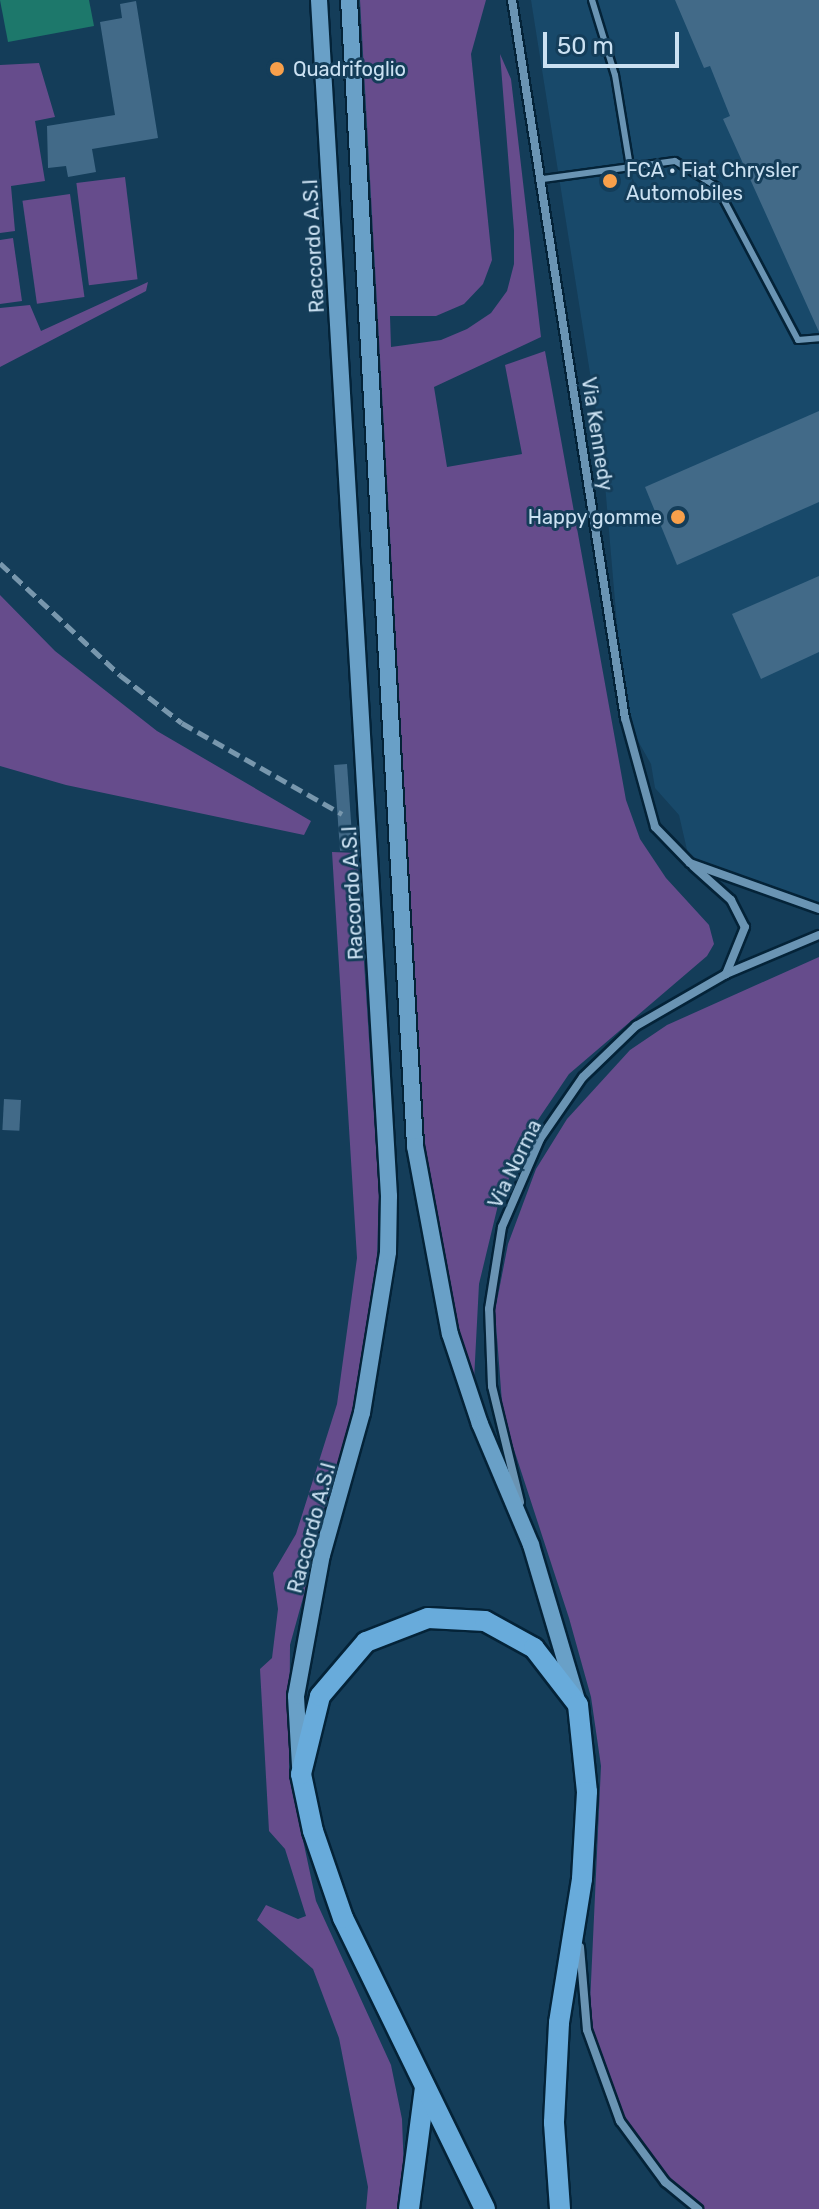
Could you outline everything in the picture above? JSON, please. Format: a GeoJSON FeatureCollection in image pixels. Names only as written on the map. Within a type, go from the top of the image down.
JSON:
{"type":"FeatureCollection","features":[{"type":"Feature","properties":{"kind":"main road"},"geometry":{"type":"LineString","coordinates":[[485,2209],[343,1918],[313,1831],[301,1774],[320,1696],[366,1642],[428,1618],[485,1621],[534,1648],[578,1705],[587,1792],[582,1879],[559,2023],[554,2123],[560,2209]]}},
{"type":"Feature","properties":{"kind":"main road"},"geometry":{"type":"LineString","coordinates":[[409,2209],[425,2087]]}},
{"type":"Feature","properties":{"kind":"street","name":"Raccordo A.S.I"},"geometry":{"type":"LineString","coordinates":[[301,1774],[296,1696],[322,1555],[362,1413],[388,1252],[389,1196],[319,0]]}},
{"type":"Feature","properties":{"kind":"street"},"geometry":{"type":"LineString","coordinates":[[349,0],[415,1146],[450,1334],[480,1424],[531,1545],[578,1705]]}},
{"type":"Feature","properties":{"kind":"street","name":"Via Kennedy"},"geometry":{"type":"LineString","coordinates":[[512,0],[543,179],[625,718],[655,827],[690,863],[819,909]]}},
{"type":"Feature","properties":{"kind":"street"},"geometry":{"type":"LineString","coordinates":[[690,863],[731,900],[745,927],[726,974]]}},
{"type":"Feature","properties":{"kind":"street","name":"Via Norma"},"geometry":{"type":"LineString","coordinates":[[531,1545],[492,1386],[489,1309],[502,1227],[540,1139],[583,1077],[636,1026],[726,974],[819,935]]}},
{"type":"Feature","properties":{"kind":"street"},"geometry":{"type":"LineString","coordinates":[[582,1879],[579,1978],[587,2030],[620,2121],[665,2182],[698,2209]]}},
{"type":"Feature","properties":{"kind":"lane"},"geometry":{"type":"LineString","coordinates":[[592,0],[615,75],[630,167]]}},
{"type":"Feature","properties":{"kind":"lane"},"geometry":{"type":"LineString","coordinates":[[543,179],[675,161],[717,187],[798,340],[819,338]]}},
{"type":"Feature","properties":{"kind":"shaded area"},"geometry":{"type":"Polygon","coordinates":[[[0,0],[89,0],[94,26],[8,42],[0,0]]]}},
{"type":"Feature","properties":{"kind":"shaded area"},"geometry":{"type":"Polygon","coordinates":[[[360,0],[486,0],[471,54],[492,260],[483,284],[464,304],[436,316],[390,316],[391,347],[441,340],[467,329],[491,313],[507,291],[514,264],[514,231],[500,54],[511,79],[541,337],[434,387],[447,467],[522,454],[505,365],[545,351],[626,800],[640,839],[666,878],[709,925],[714,944],[707,956],[569,1074],[527,1136],[498,1205],[479,1284],[474,1380],[455,1321],[425,1161],[360,0]]]}},
{"type":"Feature","properties":{"kind":"shaded area"},"geometry":{"type":"Polygon","coordinates":[[[531,0],[819,0],[819,909],[690,863],[679,815],[655,788],[651,764],[625,718],[602,449],[531,0]]]}},
{"type":"Feature","properties":{"kind":"shaded area"},"geometry":{"type":"Polygon","coordinates":[[[39,63],[55,117],[35,121],[45,181],[11,186],[15,231],[0,233],[0,65],[39,63]]]}},
{"type":"Feature","properties":{"kind":"shaded area"},"geometry":{"type":"Polygon","coordinates":[[[125,177],[138,279],[89,285],[76,183],[125,177]]]}},
{"type":"Feature","properties":{"kind":"shaded area"},"geometry":{"type":"Polygon","coordinates":[[[70,194],[84,297],[37,304],[22,201],[70,194]]]}},
{"type":"Feature","properties":{"kind":"shaded area"},"geometry":{"type":"Polygon","coordinates":[[[13,238],[22,301],[0,304],[0,240],[13,238]]]}},
{"type":"Feature","properties":{"kind":"shaded area"},"geometry":{"type":"Polygon","coordinates":[[[148,282],[146,291],[0,367],[0,308],[30,305],[41,331],[148,282]]]}},
{"type":"Feature","properties":{"kind":"shaded area"},"geometry":{"type":"Polygon","coordinates":[[[0,595],[55,651],[157,731],[311,821],[304,835],[66,785],[0,766],[0,595]]]}},
{"type":"Feature","properties":{"kind":"shaded area"},"geometry":{"type":"Polygon","coordinates":[[[332,852],[357,853],[379,1194],[377,1255],[361,1388],[290,1645],[289,1774],[316,1901],[391,2065],[402,2119],[404,2173],[398,2209],[366,2209],[368,2187],[339,2038],[313,1969],[257,1920],[266,1905],[298,1919],[306,1916],[285,1849],[269,1831],[260,1669],[272,1658],[278,1609],[273,1573],[296,1534],[337,1404],[357,1258],[332,852]]]}},
{"type":"Feature","properties":{"kind":"shaded area"},"geometry":{"type":"Polygon","coordinates":[[[819,957],[819,2209],[704,2209],[655,2164],[623,2117],[589,2025],[601,1766],[591,1697],[569,1618],[503,1416],[495,1311],[508,1244],[536,1169],[567,1119],[630,1050],[667,1025],[819,957]]]}},
{"type":"Feature","properties":{"kind":"building"},"geometry":{"type":"Polygon","coordinates":[[[675,0],[819,0],[819,332],[723,119],[730,116],[710,66],[704,68],[675,0]]]}},
{"type":"Feature","properties":{"kind":"building"},"geometry":{"type":"Polygon","coordinates":[[[136,1],[158,138],[92,149],[96,172],[68,177],[66,166],[48,168],[47,126],[115,115],[100,22],[122,18],[120,4],[136,1]]]}},
{"type":"Feature","properties":{"kind":"building"},"geometry":{"type":"Polygon","coordinates":[[[819,411],[819,502],[677,565],[645,487],[819,411]]]}},
{"type":"Feature","properties":{"kind":"building"},"geometry":{"type":"Polygon","coordinates":[[[819,576],[819,652],[761,679],[732,614],[819,576]]]}},
{"type":"Feature","properties":{"kind":"building"},"geometry":{"type":"Polygon","coordinates":[[[347,764],[353,850],[340,851],[334,765],[347,764]]]}},
{"type":"Feature","properties":{"kind":"building"},"geometry":{"type":"Polygon","coordinates":[[[4,1099],[21,1100],[19,1131],[2,1130],[4,1099]]]}},
{"type":"Feature","properties":{"kind":"railway"},"geometry":{"type":"LineString","coordinates":[[0,563],[120,675],[182,723],[342,814]]}},
{"type":"Feature","properties":{"kind":"place","name":"Quadrifoglio"},"geometry":{"type":"Point","coordinates":[277,69]}},
{"type":"Feature","properties":{"kind":"place","name":"FCA • Fiat Chrysler Automobiles"},"geometry":{"type":"Point","coordinates":[610,181]}},
{"type":"Feature","properties":{"kind":"place","name":"Happy gomme"},"geometry":{"type":"Point","coordinates":[678,517]}}]}
